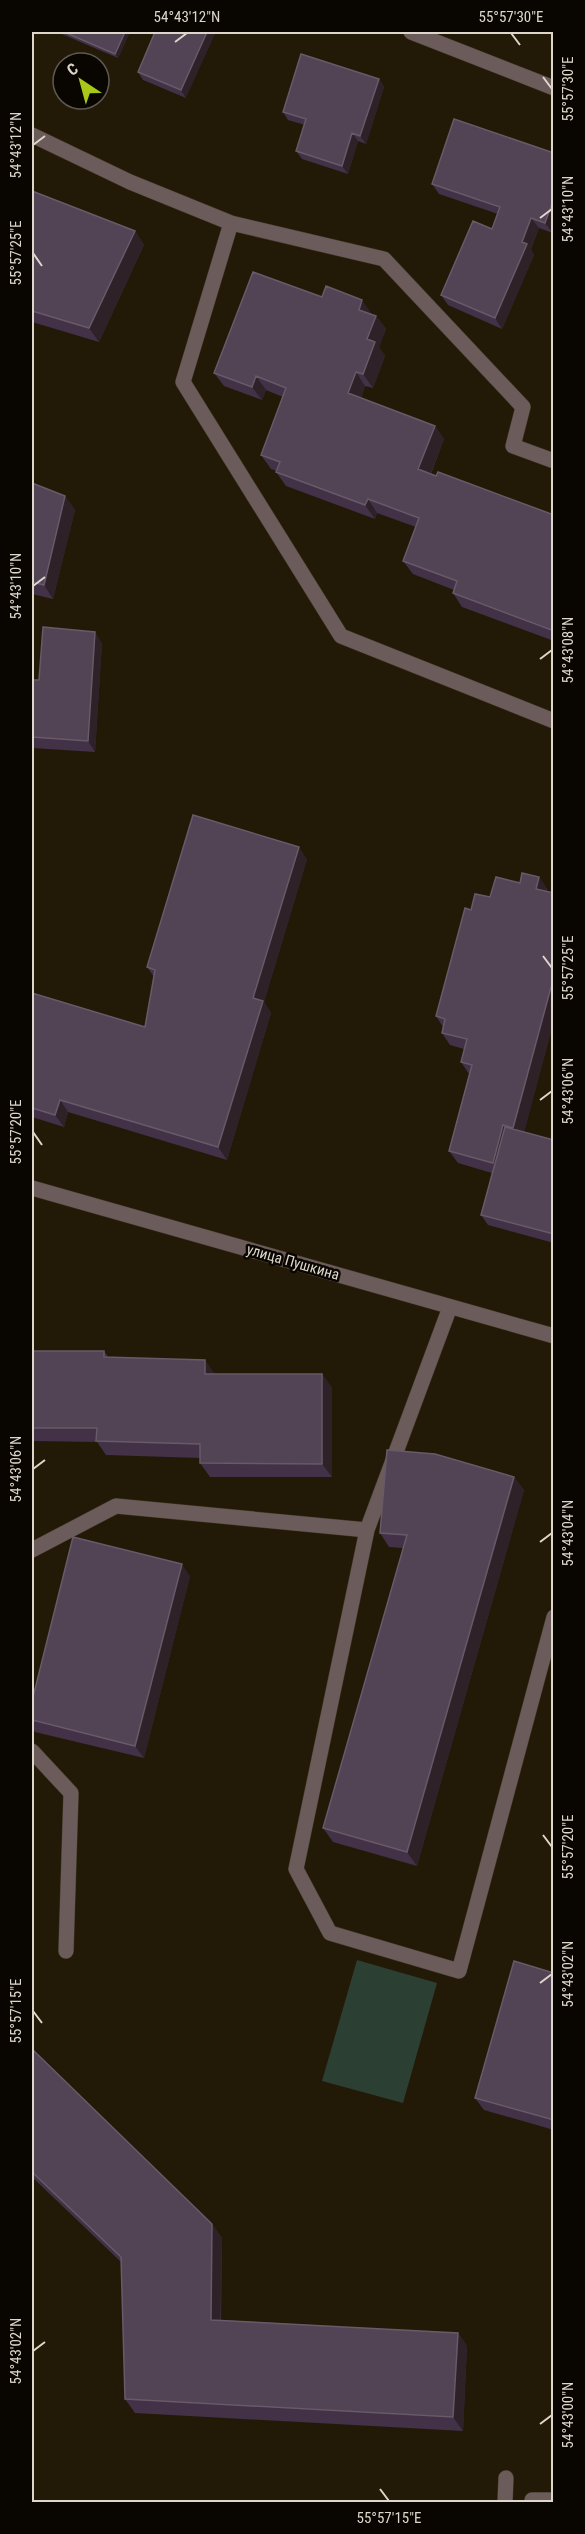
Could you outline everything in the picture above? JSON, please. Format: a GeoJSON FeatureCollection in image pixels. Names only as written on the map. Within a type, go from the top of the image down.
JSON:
{"type":"FeatureCollection","features":[{"type":"Feature","properties":{"kind":"street"},"geometry":{"type":"LineString","coordinates":[[411,32],[554,88]]}},
{"type":"Feature","properties":{"kind":"street"},"geometry":{"type":"LineString","coordinates":[[32,135],[130,182],[231,223],[384,259],[523,407],[513,446],[554,461]]}},
{"type":"Feature","properties":{"kind":"street"},"geometry":{"type":"LineString","coordinates":[[231,223],[183,382],[341,636],[554,722]]}},
{"type":"Feature","properties":{"kind":"street","name":"улица Пушкина"},"geometry":{"type":"LineString","coordinates":[[32,1188],[554,1336]]}},
{"type":"Feature","properties":{"kind":"street"},"geometry":{"type":"LineString","coordinates":[[450,1306],[367,1530],[296,1869],[330,1933],[459,1971],[554,1617]]}},
{"type":"Feature","properties":{"kind":"street"},"geometry":{"type":"LineString","coordinates":[[32,1550],[116,1506],[367,1530]]}},
{"type":"Feature","properties":{"kind":"street"},"geometry":{"type":"LineString","coordinates":[[32,1751],[71,1793],[66,1951]]}},
{"type":"Feature","properties":{"kind":"street"},"geometry":{"type":"LineString","coordinates":[[506,2478],[506,2502]]}},
{"type":"Feature","properties":{"kind":"street"},"geometry":{"type":"LineString","coordinates":[[532,2500],[554,2500]]}},
{"type":"Feature","properties":{"kind":"green space"},"geometry":{"type":"Polygon","coordinates":[[[357,1960],[437,1983],[403,2103],[322,2081],[357,1960]]]}},
{"type":"Feature","properties":{"kind":"building"},"geometry":{"type":"Polygon","coordinates":[[[64,32],[125,32],[115,54],[64,32]]]}},
{"type":"Feature","properties":{"kind":"building"},"geometry":{"type":"Polygon","coordinates":[[[155,32],[207,32],[181,90],[138,72],[155,32]]]}},
{"type":"Feature","properties":{"kind":"building"},"geometry":{"type":"Polygon","coordinates":[[[301,54],[379,79],[360,136],[352,133],[342,166],[296,151],[306,119],[283,112],[301,54]]]}},
{"type":"Feature","properties":{"kind":"building"},"geometry":{"type":"Polygon","coordinates":[[[454,119],[554,153],[554,198],[545,223],[531,218],[522,242],[527,244],[495,318],[441,295],[473,221],[492,229],[500,207],[432,184],[454,119]]]}},
{"type":"Feature","properties":{"kind":"building"},"geometry":{"type":"Polygon","coordinates":[[[32,191],[135,231],[89,328],[32,311],[32,191]]]}},
{"type":"Feature","properties":{"kind":"building"},"geometry":{"type":"Polygon","coordinates":[[[253,272],[322,297],[326,286],[362,300],[359,310],[376,316],[367,339],[375,342],[363,374],[356,372],[348,393],[435,426],[418,469],[436,476],[438,472],[554,515],[554,631],[453,593],[457,581],[403,561],[419,518],[368,499],[365,505],[276,472],[280,462],[261,455],[286,388],[256,376],[252,387],[214,373],[253,272]]]}},
{"type":"Feature","properties":{"kind":"building"},"geometry":{"type":"Polygon","coordinates":[[[32,483],[65,496],[44,585],[32,582],[32,483]]]}},
{"type":"Feature","properties":{"kind":"building"},"geometry":{"type":"Polygon","coordinates":[[[43,627],[95,632],[88,741],[32,737],[32,680],[39,680],[43,627]]]}},
{"type":"Feature","properties":{"kind":"building"},"geometry":{"type":"Polygon","coordinates":[[[193,815],[299,847],[253,998],[263,1001],[218,1147],[60,1100],[55,1115],[32,1108],[32,993],[145,1027],[155,970],[147,967],[193,815]]]}},
{"type":"Feature","properties":{"kind":"building"},"geometry":{"type":"Polygon","coordinates":[[[522,873],[539,877],[536,889],[554,893],[554,976],[513,1128],[503,1125],[493,1163],[449,1151],[472,1065],[461,1062],[467,1039],[442,1033],[445,1019],[436,1016],[465,908],[471,910],[475,894],[490,897],[496,877],[520,883],[522,873]]]}},
{"type":"Feature","properties":{"kind":"building"},"geometry":{"type":"Polygon","coordinates":[[[505,1127],[554,1140],[554,1234],[481,1215],[505,1127]]]}},
{"type":"Feature","properties":{"kind":"building"},"geometry":{"type":"Polygon","coordinates":[[[32,1351],[104,1351],[104,1357],[205,1360],[205,1374],[322,1374],[322,1464],[200,1463],[200,1444],[96,1441],[97,1428],[32,1428],[32,1351]]]}},
{"type":"Feature","properties":{"kind":"building"},"geometry":{"type":"Polygon","coordinates":[[[387,1450],[435,1454],[514,1477],[407,1852],[323,1828],[407,1535],[380,1533],[387,1450]]]}},
{"type":"Feature","properties":{"kind":"building"},"geometry":{"type":"Polygon","coordinates":[[[73,1537],[182,1564],[135,1746],[32,1720],[32,1701],[73,1537]]]}},
{"type":"Feature","properties":{"kind":"building"},"geometry":{"type":"Polygon","coordinates":[[[514,1961],[554,1973],[554,2120],[475,2098],[514,1961]]]}},
{"type":"Feature","properties":{"kind":"building"},"geometry":{"type":"Polygon","coordinates":[[[32,2049],[212,2224],[211,2320],[458,2333],[453,2417],[125,2399],[121,2257],[32,2172],[32,2049]]]}}]}
